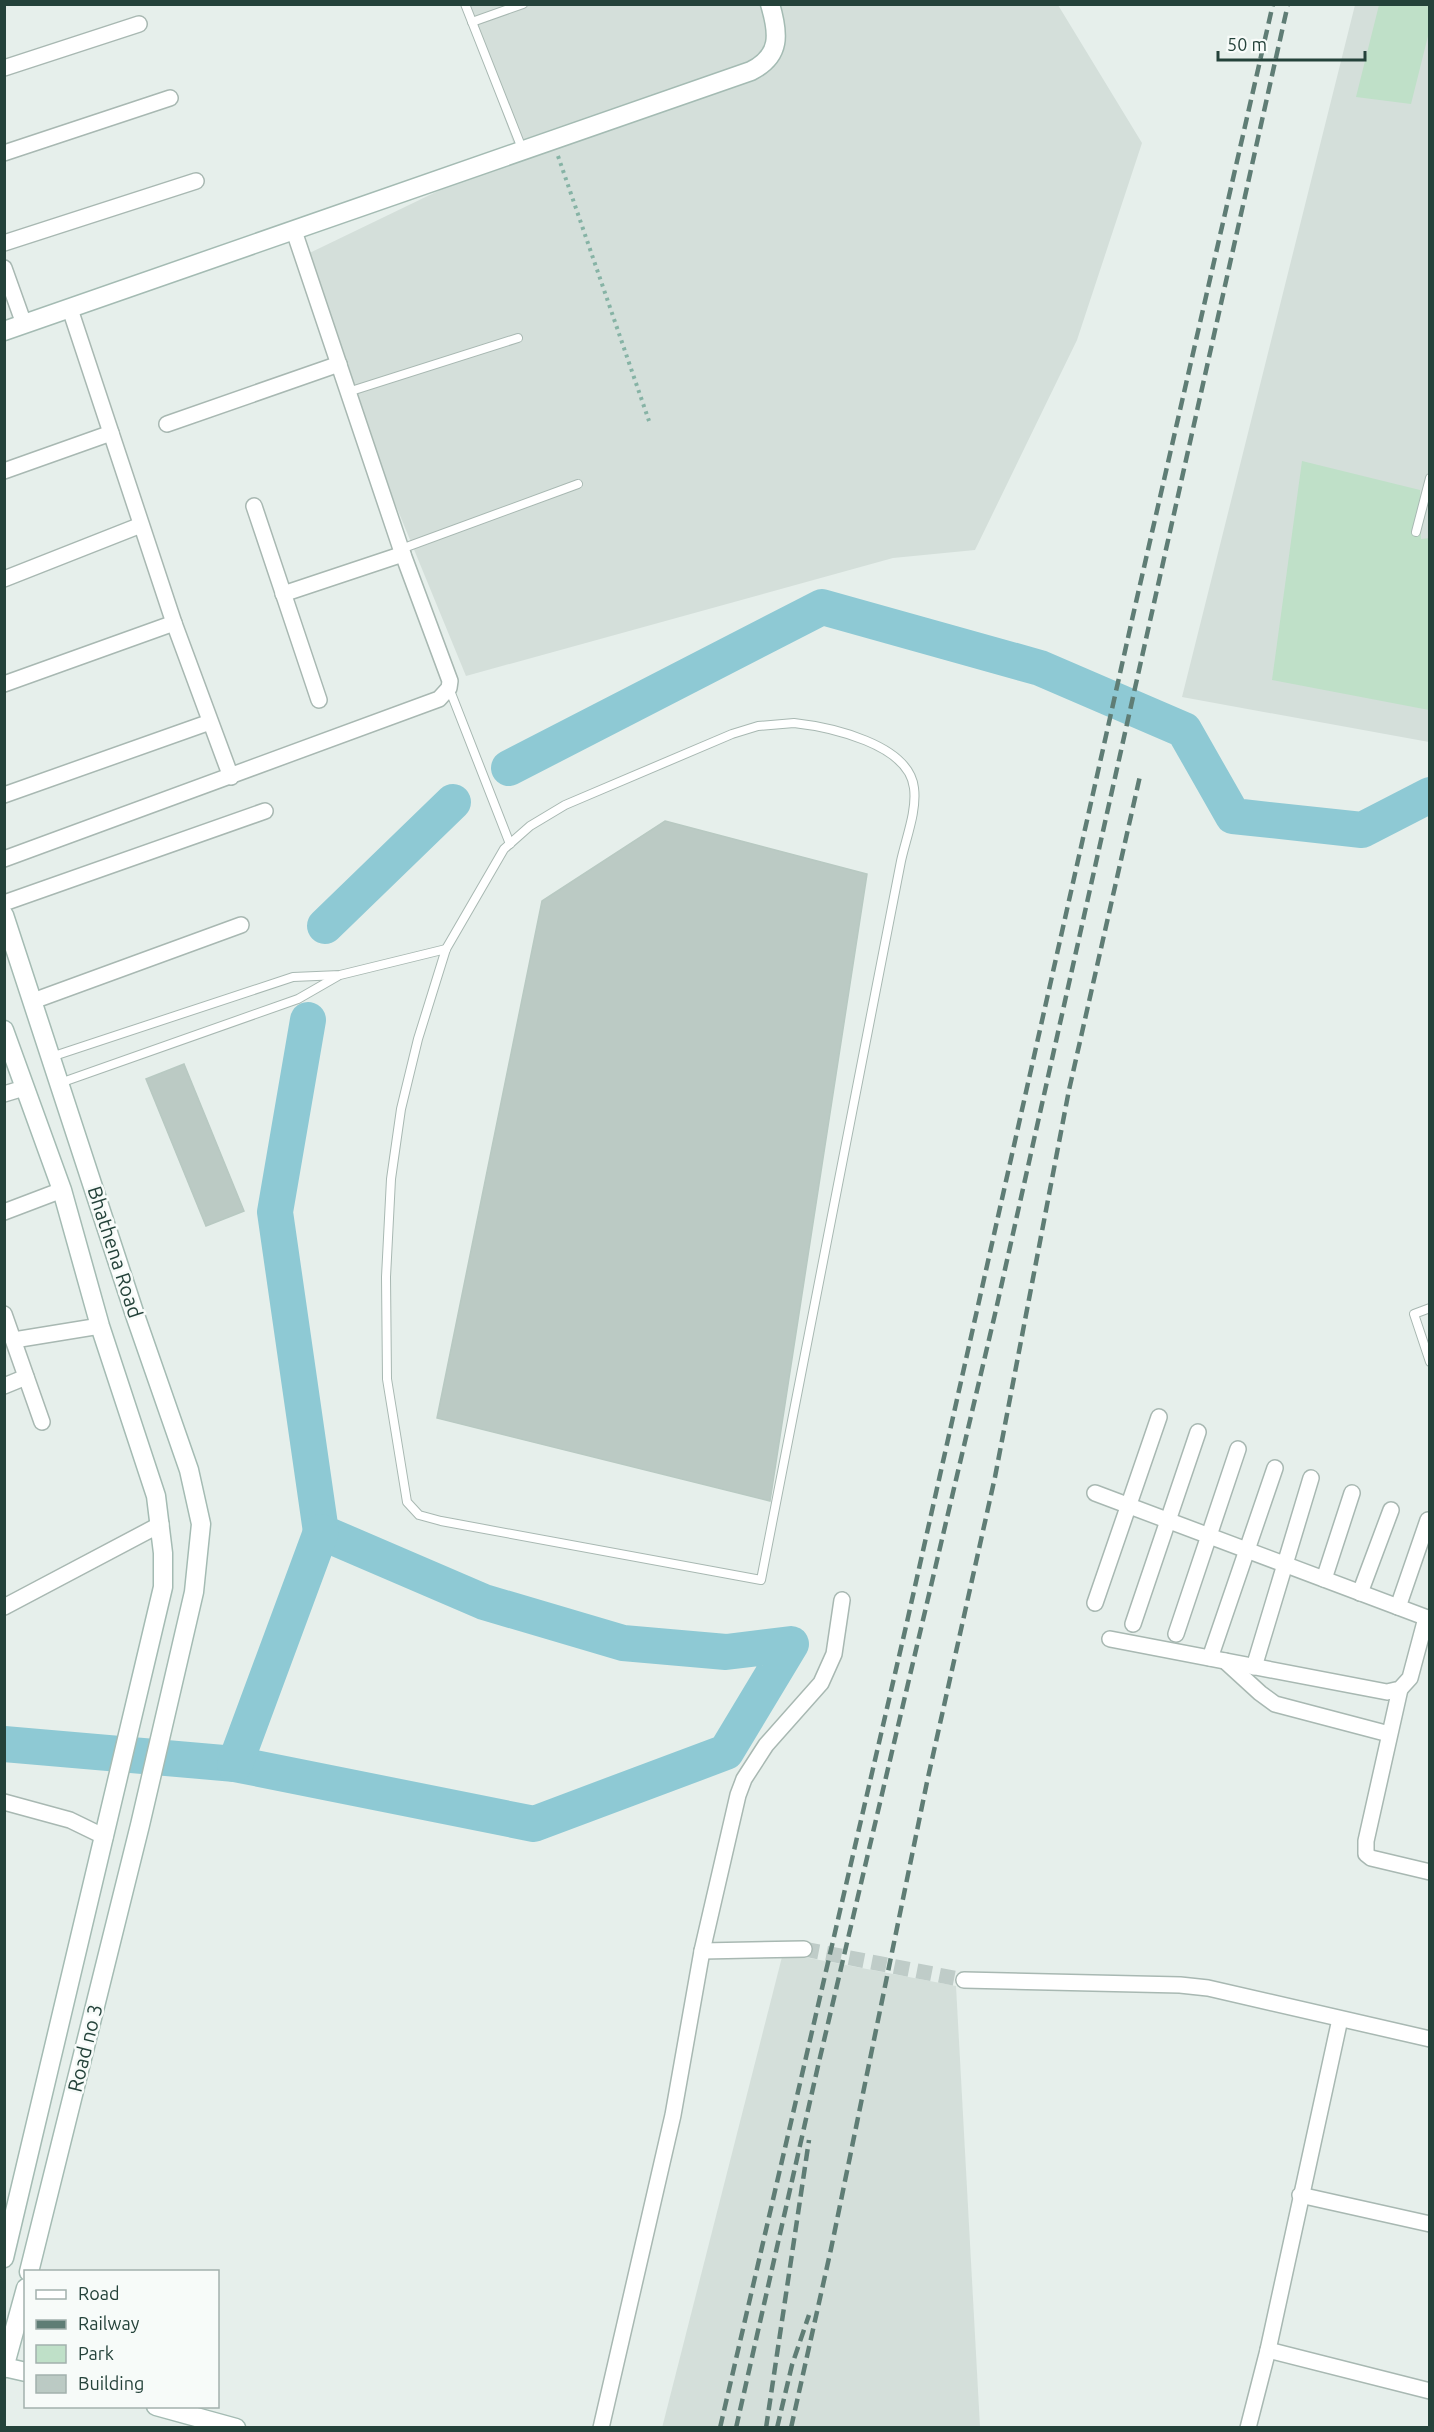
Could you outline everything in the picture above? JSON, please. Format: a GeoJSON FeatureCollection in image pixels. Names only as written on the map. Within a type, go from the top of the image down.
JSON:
{"type":"FeatureCollection","features":[{"type":"Feature","properties":{"kind":"street"},"geometry":{"type":"LineString","coordinates":[[4,331],[553,141],[762,66],[770,57],[777,33],[770,4]]}},
{"type":"Feature","properties":{"kind":"street"},"geometry":{"type":"LineString","coordinates":[[4,69],[139,24]]}},
{"type":"Feature","properties":{"kind":"street"},"geometry":{"type":"LineString","coordinates":[[4,153],[170,98]]}},
{"type":"Feature","properties":{"kind":"street"},"geometry":{"type":"LineString","coordinates":[[4,243],[196,180]]}},
{"type":"Feature","properties":{"kind":"street"},"geometry":{"type":"LineString","coordinates":[[4,859],[439,699],[449,688],[450,681],[402,552],[294,231]]}},
{"type":"Feature","properties":{"kind":"street"},"geometry":{"type":"LineString","coordinates":[[4,268],[24,324]]}},
{"type":"Feature","properties":{"kind":"street"},"geometry":{"type":"LineString","coordinates":[[70,309],[174,622],[231,777]]}},
{"type":"Feature","properties":{"kind":"street"},"geometry":{"type":"LineString","coordinates":[[167,424],[339,364]]}},
{"type":"Feature","properties":{"kind":"street"},"geometry":{"type":"LineString","coordinates":[[4,471],[111,434]]}},
{"type":"Feature","properties":{"kind":"street"},"geometry":{"type":"LineString","coordinates":[[254,506],[319,700]]}},
{"type":"Feature","properties":{"kind":"street"},"geometry":{"type":"LineString","coordinates":[[4,579],[141,525]]}},
{"type":"Feature","properties":{"kind":"street"},"geometry":{"type":"LineString","coordinates":[[283,594],[402,552]]}},
{"type":"Feature","properties":{"kind":"street"},"geometry":{"type":"LineString","coordinates":[[4,684],[174,622]]}},
{"type":"Feature","properties":{"kind":"street"},"geometry":{"type":"LineString","coordinates":[[4,795],[210,722]]}},
{"type":"Feature","properties":{"kind":"street"},"geometry":{"type":"LineString","coordinates":[[4,903],[265,811]]}},
{"type":"Feature","properties":{"kind":"street","name":"Bhathena Road"},"geometry":{"type":"LineString","coordinates":[[4,915],[10,947],[33,1001],[197,1498],[201,1524],[194,1592],[140,1825]]}},
{"type":"Feature","properties":{"kind":"street"},"geometry":{"type":"LineString","coordinates":[[33,1001],[241,925]]}},
{"type":"Feature","properties":{"kind":"street","name":"Bhathena Road"},"geometry":{"type":"LineString","coordinates":[[4,1030],[62,1190],[100,1326],[156,1496],[161,1524],[163,1587],[109,1819]]}},
{"type":"Feature","properties":{"kind":"street"},"geometry":{"type":"LineString","coordinates":[[4,1094],[24,1088]]}},
{"type":"Feature","properties":{"kind":"street"},"geometry":{"type":"LineString","coordinates":[[4,1212],[62,1190]]}},
{"type":"Feature","properties":{"kind":"street"},"geometry":{"type":"LineString","coordinates":[[42,1422],[8,1328],[100,1326]]}},
{"type":"Feature","properties":{"kind":"street"},"geometry":{"type":"LineString","coordinates":[[4,1386],[26,1377]]}},
{"type":"Feature","properties":{"kind":"street"},"geometry":{"type":"LineString","coordinates":[[1095,1603],[1159,1417]]}},
{"type":"Feature","properties":{"kind":"street"},"geometry":{"type":"LineString","coordinates":[[1133,1624],[1198,1432]]}},
{"type":"Feature","properties":{"kind":"street"},"geometry":{"type":"LineString","coordinates":[[1176,1634],[1238,1449]]}},
{"type":"Feature","properties":{"kind":"street"},"geometry":{"type":"LineString","coordinates":[[1217,1659],[1246,1550],[1275,1468]]}},
{"type":"Feature","properties":{"kind":"street"},"geometry":{"type":"LineString","coordinates":[[1254,1667],[1311,1478]]}},
{"type":"Feature","properties":{"kind":"street"},"geometry":{"type":"LineString","coordinates":[[1095,1493],[1428,1618],[1410,1678],[1400,1689],[1366,1841],[1366,1854],[1371,1858],[1430,1872]]}},
{"type":"Feature","properties":{"kind":"street"},"geometry":{"type":"LineString","coordinates":[[1324,1579],[1352,1493]]}},
{"type":"Feature","properties":{"kind":"street"},"geometry":{"type":"LineString","coordinates":[[1360,1593],[1391,1510]]}},
{"type":"Feature","properties":{"kind":"street"},"geometry":{"type":"LineString","coordinates":[[1398,1607],[1428,1520]]}},
{"type":"Feature","properties":{"kind":"street"},"geometry":{"type":"LineString","coordinates":[[4,1606],[161,1524]]}},
{"type":"Feature","properties":{"kind":"street"},"geometry":{"type":"LineString","coordinates":[[601,2427],[673,2115],[702,1951],[741,1787],[766,1745],[821,1683],[834,1654],[842,1600]]}},
{"type":"Feature","properties":{"kind":"street"},"geometry":{"type":"LineString","coordinates":[[1110,1639],[1387,1692],[1400,1689]]}},
{"type":"Feature","properties":{"kind":"street"},"geometry":{"type":"LineString","coordinates":[[1217,1659],[1275,1704],[1389,1734]]}},
{"type":"Feature","properties":{"kind":"street"},"geometry":{"type":"LineString","coordinates":[[4,1802],[70,1820],[105,1837]]}},
{"type":"Feature","properties":{"kind":"street","name":"Road no 3"},"geometry":{"type":"LineString","coordinates":[[4,2258],[109,1819]]}},
{"type":"Feature","properties":{"kind":"street","name":"Road no 3"},"geometry":{"type":"LineString","coordinates":[[30,2270],[140,1825]]}},
{"type":"Feature","properties":{"kind":"street"},"geometry":{"type":"LineString","coordinates":[[702,1951],[804,1948]]}},
{"type":"Feature","properties":{"kind":"street"},"geometry":{"type":"LineString","coordinates":[[964,1980],[1195,1986],[1430,2039]]}},
{"type":"Feature","properties":{"kind":"street"},"geometry":{"type":"LineString","coordinates":[[1248,2427],[1268,2350],[1340,2019]]}},
{"type":"Feature","properties":{"kind":"street"},"geometry":{"type":"LineString","coordinates":[[1300,2195],[1430,2224]]}},
{"type":"Feature","properties":{"kind":"street"},"geometry":{"type":"LineString","coordinates":[[24,2296],[5,2367],[24,2372]]}},
{"type":"Feature","properties":{"kind":"street"},"geometry":{"type":"LineString","coordinates":[[1268,2350],[1430,2391]]}},
{"type":"Feature","properties":{"kind":"street"},"geometry":{"type":"LineString","coordinates":[[161,2408],[202,2423],[236,2427]]}},
{"type":"Feature","properties":{"kind":"lane"},"geometry":{"type":"LineString","coordinates":[[465,4],[523,151]]}},
{"type":"Feature","properties":{"kind":"lane"},"geometry":{"type":"LineString","coordinates":[[472,22],[523,4]]}},
{"type":"Feature","properties":{"kind":"lane"},"geometry":{"type":"LineString","coordinates":[[348,392],[518,338]]}},
{"type":"Feature","properties":{"kind":"lane"},"geometry":{"type":"LineString","coordinates":[[1416,532],[1430,478]]}},
{"type":"Feature","properties":{"kind":"lane"},"geometry":{"type":"LineString","coordinates":[[402,552],[578,483]]}},
{"type":"Feature","properties":{"kind":"lane"},"geometry":{"type":"LineString","coordinates":[[449,688],[510,844]]}},
{"type":"Feature","properties":{"kind":"lane"},"geometry":{"type":"LineString","coordinates":[[794,723],[825,727],[855,736],[892,756],[906,768],[912,777],[915,789],[913,808],[761,1580],[441,1521],[419,1515],[407,1502],[387,1378],[386,1277],[391,1179],[401,1109],[418,1039],[446,949],[486,877],[504,849],[510,844],[530,826],[565,805],[732,734],[758,726],[794,723]]}},
{"type":"Feature","properties":{"kind":"lane"},"geometry":{"type":"LineString","coordinates":[[51,1057],[293,977],[340,975],[446,949]]}},
{"type":"Feature","properties":{"kind":"lane"},"geometry":{"type":"LineString","coordinates":[[60,1083],[298,999],[340,975]]}},
{"type":"Feature","properties":{"kind":"lane"},"geometry":{"type":"LineString","coordinates":[[1430,1308],[1414,1314],[1430,1362]]}},
{"type":"Feature","properties":{"kind":"path"},"geometry":{"type":"LineString","coordinates":[[553,141],[649,421]]}},
{"type":"Feature","properties":{"kind":"shaded area"},"geometry":{"type":"Polygon","coordinates":[[[464,5],[1058,5],[1142,143],[1077,340],[975,550],[893,558],[466,676],[295,260],[517,153],[464,5]]]}},
{"type":"Feature","properties":{"kind":"shaded area"},"geometry":{"type":"Polygon","coordinates":[[[1355,5],[1429,5],[1429,742],[1182,697],[1355,5]]]}},
{"type":"Feature","properties":{"kind":"shaded area"},"geometry":{"type":"Polygon","coordinates":[[[783,1953],[956,1986],[980,2427],[662,2428],[783,1953]]]}},
{"type":"Feature","properties":{"kind":"green space"},"geometry":{"type":"Polygon","coordinates":[[[1379,5],[1429,5],[1429,32],[1411,104],[1356,97],[1379,5]]]}},
{"type":"Feature","properties":{"kind":"green space"},"geometry":{"type":"Polygon","coordinates":[[[1302,461],[1420,490],[1421,539],[1430,538],[1429,710],[1272,680],[1302,461]]]}},
{"type":"Feature","properties":{"kind":"building"},"geometry":{"type":"Polygon","coordinates":[[[665,821],[867,874],[770,1501],[437,1418],[542,901],[665,821]]]}},
{"type":"Feature","properties":{"kind":"building"},"geometry":{"type":"Polygon","coordinates":[[[184,1064],[244,1211],[206,1226],[146,1079],[184,1064]]]}},
{"type":"Feature","properties":{"kind":"waterway"},"geometry":{"type":"LineString","coordinates":[[509,768],[822,607],[1040,668],[1184,730],[1233,816],[1362,830],[1430,795]]}},
{"type":"Feature","properties":{"kind":"waterway"},"geometry":{"type":"LineString","coordinates":[[325,926],[453,802]]}},
{"type":"Feature","properties":{"kind":"waterway"},"geometry":{"type":"LineString","coordinates":[[4,1744],[235,1764],[534,1824],[726,1752],[791,1644],[726,1652],[623,1643],[484,1602],[321,1532],[275,1212],[308,1020]]}},
{"type":"Feature","properties":{"kind":"waterway"},"geometry":{"type":"LineString","coordinates":[[235,1764],[321,1532]]}},
{"type":"Feature","properties":{"kind":"tunnel"},"geometry":{"type":"LineString","coordinates":[[804,1949],[964,1980]]}},
{"type":"Feature","properties":{"kind":"railway"},"geometry":{"type":"LineString","coordinates":[[720,2428],[907,1622],[1273,4]]}},
{"type":"Feature","properties":{"kind":"railway"},"geometry":{"type":"LineString","coordinates":[[736,2428],[818,2066],[995,1314],[1288,4]]}},
{"type":"Feature","properties":{"kind":"railway"},"geometry":{"type":"LineString","coordinates":[[791,2428],[831,2249],[927,1782],[995,1477],[1069,1090],[1140,776]]}},
{"type":"Feature","properties":{"kind":"railway"},"geometry":{"type":"LineString","coordinates":[[766,2428],[809,2140]]}},
{"type":"Feature","properties":{"kind":"railway"},"geometry":{"type":"LineString","coordinates":[[777,2428],[792,2365],[809,2315]]}}]}
